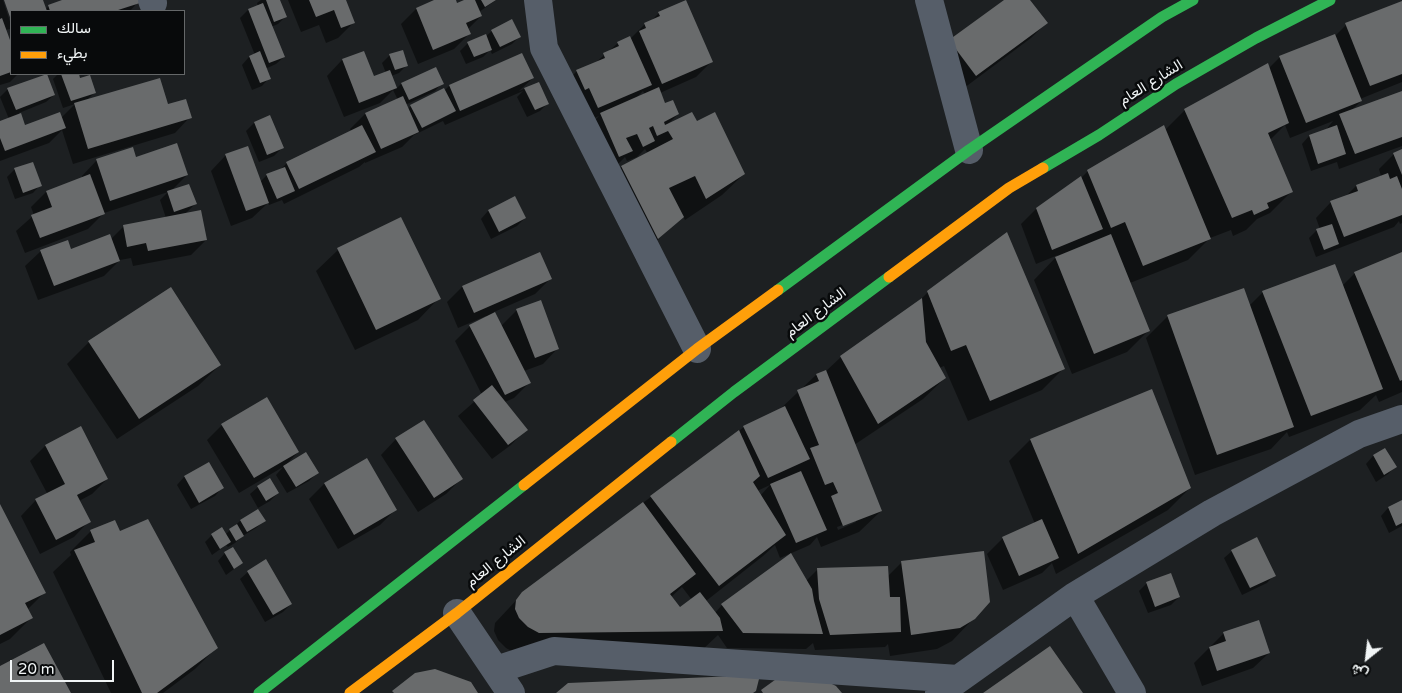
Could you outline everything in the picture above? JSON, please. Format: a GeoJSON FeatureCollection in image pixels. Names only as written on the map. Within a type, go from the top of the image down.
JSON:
{"type":"FeatureCollection","features":[{"type":"Feature","properties":{"kind":"main road"},"geometry":{"type":"LineString","coordinates":[[259,693],[697,349],[969,150],[1162,17],[1193,0]]}},
{"type":"Feature","properties":{"kind":"main road","name":"الشارع العام"},"geometry":{"type":"LineString","coordinates":[[350,693],[457,613],[734,392],[1009,188],[1099,135],[1176,84],[1256,38],[1330,0]]}},
{"type":"Feature","properties":{"kind":"street"},"geometry":{"type":"LineString","coordinates":[[538,0],[544,48],[697,349]]}},
{"type":"Feature","properties":{"kind":"street"},"geometry":{"type":"LineString","coordinates":[[928,0],[969,150]]}},
{"type":"Feature","properties":{"kind":"street"},"geometry":{"type":"LineString","coordinates":[[496,670],[554,651],[949,686],[1075,596],[1212,513],[1358,434],[1402,419]]}},
{"type":"Feature","properties":{"kind":"street"},"geometry":{"type":"LineString","coordinates":[[1075,596],[1132,693]]}},
{"type":"Feature","properties":{"kind":"street"},"geometry":{"type":"LineString","coordinates":[[457,613],[511,693]]}},
{"type":"Feature","properties":{"kind":"building"},"geometry":{"type":"Polygon","coordinates":[[[4,0],[43,0],[47,10],[10,10],[10,17],[4,0]]]}},
{"type":"Feature","properties":{"kind":"building"},"geometry":{"type":"Polygon","coordinates":[[[62,0],[139,0],[140,3],[118,10],[50,10],[48,5],[62,0]]]}},
{"type":"Feature","properties":{"kind":"building"},"geometry":{"type":"Polygon","coordinates":[[[266,0],[280,0],[287,17],[274,22],[266,0]]]}},
{"type":"Feature","properties":{"kind":"building"},"geometry":{"type":"Polygon","coordinates":[[[309,0],[346,0],[355,23],[341,28],[334,10],[316,17],[309,0]]]}},
{"type":"Feature","properties":{"kind":"building"},"geometry":{"type":"Polygon","coordinates":[[[434,0],[456,0],[457,3],[464,0],[475,0],[482,16],[466,23],[471,34],[433,50],[416,8],[434,0]]]}},
{"type":"Feature","properties":{"kind":"building"},"geometry":{"type":"Polygon","coordinates":[[[481,0],[496,0],[485,7],[481,0]]]}},
{"type":"Feature","properties":{"kind":"building"},"geometry":{"type":"Polygon","coordinates":[[[686,0],[713,62],[662,84],[639,31],[646,28],[644,23],[660,16],[658,12],[686,0]]]}},
{"type":"Feature","properties":{"kind":"building"},"geometry":{"type":"Polygon","coordinates":[[[1004,0],[1030,0],[1048,23],[976,76],[949,40],[1004,0]]]}},
{"type":"Feature","properties":{"kind":"building"},"geometry":{"type":"Polygon","coordinates":[[[1402,1],[1402,74],[1370,86],[1345,23],[1402,1]]]}},
{"type":"Feature","properties":{"kind":"building"},"geometry":{"type":"Polygon","coordinates":[[[263,3],[285,57],[269,63],[248,9],[263,3]]]}},
{"type":"Feature","properties":{"kind":"building"},"geometry":{"type":"Polygon","coordinates":[[[2,18],[10,40],[10,72],[0,76],[0,19],[2,18]]]}},
{"type":"Feature","properties":{"kind":"building"},"geometry":{"type":"Polygon","coordinates":[[[512,19],[521,37],[500,47],[491,30],[512,19]]]}},
{"type":"Feature","properties":{"kind":"building"},"geometry":{"type":"Polygon","coordinates":[[[486,34],[492,50],[474,57],[467,42],[486,34]]]}},
{"type":"Feature","properties":{"kind":"building"},"geometry":{"type":"Polygon","coordinates":[[[1335,34],[1362,101],[1306,123],[1279,56],[1335,34]]]}},
{"type":"Feature","properties":{"kind":"building"},"geometry":{"type":"Polygon","coordinates":[[[630,36],[652,85],[598,108],[589,88],[585,90],[576,70],[605,58],[603,53],[619,46],[617,42],[630,36]]]}},
{"type":"Feature","properties":{"kind":"building"},"geometry":{"type":"Polygon","coordinates":[[[403,50],[408,66],[395,70],[389,54],[403,50]]]}},
{"type":"Feature","properties":{"kind":"building"},"geometry":{"type":"Polygon","coordinates":[[[260,51],[271,79],[260,83],[249,56],[260,51]]]}},
{"type":"Feature","properties":{"kind":"building"},"geometry":{"type":"Polygon","coordinates":[[[364,51],[374,76],[390,70],[397,88],[359,103],[342,59],[364,51]]]}},
{"type":"Feature","properties":{"kind":"building"},"geometry":{"type":"Polygon","coordinates":[[[522,53],[534,78],[460,111],[449,85],[522,53]]]}},
{"type":"Feature","properties":{"kind":"building"},"geometry":{"type":"Polygon","coordinates":[[[1268,63],[1289,123],[1268,133],[1293,192],[1267,203],[1269,208],[1254,215],[1252,210],[1232,218],[1184,109],[1268,63]]]}},
{"type":"Feature","properties":{"kind":"building"},"geometry":{"type":"Polygon","coordinates":[[[436,67],[444,84],[409,100],[401,83],[436,67]]]}},
{"type":"Feature","properties":{"kind":"building"},"geometry":{"type":"Polygon","coordinates":[[[47,75],[55,95],[16,110],[7,88],[47,75]]]}},
{"type":"Feature","properties":{"kind":"building"},"geometry":{"type":"Polygon","coordinates":[[[61,75],[79,75],[80,78],[90,75],[96,93],[71,101],[61,75]]]}},
{"type":"Feature","properties":{"kind":"building"},"geometry":{"type":"Polygon","coordinates":[[[160,78],[168,104],[186,99],[192,118],[88,149],[74,103],[160,78]]]}},
{"type":"Feature","properties":{"kind":"building"},"geometry":{"type":"Polygon","coordinates":[[[539,82],[549,104],[535,110],[524,88],[539,82]]]}},
{"type":"Feature","properties":{"kind":"building"},"geometry":{"type":"Polygon","coordinates":[[[659,87],[665,103],[673,100],[679,114],[664,122],[665,125],[692,112],[697,121],[715,112],[745,174],[706,199],[695,176],[669,188],[684,217],[658,239],[621,166],[673,139],[668,131],[657,136],[653,126],[649,128],[655,141],[643,147],[637,134],[626,138],[633,151],[619,157],[600,113],[659,87]]]}},
{"type":"Feature","properties":{"kind":"building"},"geometry":{"type":"Polygon","coordinates":[[[444,88],[456,111],[422,128],[410,105],[444,88]]]}},
{"type":"Feature","properties":{"kind":"building"},"geometry":{"type":"Polygon","coordinates":[[[1402,91],[1402,137],[1355,154],[1339,114],[1402,91]]]}},
{"type":"Feature","properties":{"kind":"building"},"geometry":{"type":"Polygon","coordinates":[[[403,96],[419,132],[381,149],[365,113],[403,96]]]}},
{"type":"Feature","properties":{"kind":"building"},"geometry":{"type":"Polygon","coordinates":[[[60,112],[66,128],[5,151],[0,138],[0,121],[21,113],[25,125],[60,112]]]}},
{"type":"Feature","properties":{"kind":"building"},"geometry":{"type":"Polygon","coordinates":[[[270,115],[284,148],[267,155],[254,122],[270,115]]]}},
{"type":"Feature","properties":{"kind":"building"},"geometry":{"type":"Polygon","coordinates":[[[362,125],[376,152],[299,189],[286,162],[362,125]]]}},
{"type":"Feature","properties":{"kind":"building"},"geometry":{"type":"Polygon","coordinates":[[[1164,125],[1211,239],[1143,266],[1125,222],[1111,228],[1087,170],[1164,125]]]}},
{"type":"Feature","properties":{"kind":"building"},"geometry":{"type":"Polygon","coordinates":[[[1337,125],[1346,154],[1318,164],[1309,135],[1337,125]]]}},
{"type":"Feature","properties":{"kind":"building"},"geometry":{"type":"Polygon","coordinates":[[[177,143],[188,175],[110,201],[96,159],[133,147],[136,157],[177,143]]]}},
{"type":"Feature","properties":{"kind":"building"},"geometry":{"type":"Polygon","coordinates":[[[248,146],[269,203],[246,211],[225,154],[248,146]]]}},
{"type":"Feature","properties":{"kind":"building"},"geometry":{"type":"Polygon","coordinates":[[[1402,149],[1402,175],[1393,153],[1402,149]]]}},
{"type":"Feature","properties":{"kind":"building"},"geometry":{"type":"Polygon","coordinates":[[[33,162],[42,186],[23,193],[14,168],[33,162]]]}},
{"type":"Feature","properties":{"kind":"building"},"geometry":{"type":"Polygon","coordinates":[[[285,167],[295,191],[277,199],[266,174],[285,167]]]}},
{"type":"Feature","properties":{"kind":"building"},"geometry":{"type":"Polygon","coordinates":[[[1388,173],[1390,179],[1397,176],[1402,189],[1402,215],[1344,237],[1330,201],[1358,191],[1356,185],[1388,173]]]}},
{"type":"Feature","properties":{"kind":"building"},"geometry":{"type":"Polygon","coordinates":[[[90,174],[105,214],[40,238],[31,215],[52,207],[46,191],[90,174]]]}},
{"type":"Feature","properties":{"kind":"building"},"geometry":{"type":"Polygon","coordinates":[[[1081,176],[1103,229],[1052,250],[1036,208],[1081,176]]]}},
{"type":"Feature","properties":{"kind":"building"},"geometry":{"type":"Polygon","coordinates":[[[189,184],[197,204],[174,212],[167,191],[189,184]]]}},
{"type":"Feature","properties":{"kind":"building"},"geometry":{"type":"Polygon","coordinates":[[[515,196],[526,218],[499,232],[488,210],[515,196]]]}},
{"type":"Feature","properties":{"kind":"building"},"geometry":{"type":"Polygon","coordinates":[[[201,210],[207,240],[148,251],[146,243],[127,247],[123,225],[201,210]]]}},
{"type":"Feature","properties":{"kind":"building"},"geometry":{"type":"Polygon","coordinates":[[[401,217],[441,299],[376,330],[337,248],[401,217]]]}},
{"type":"Feature","properties":{"kind":"building"},"geometry":{"type":"Polygon","coordinates":[[[1332,224],[1339,244],[1324,250],[1316,229],[1332,224]]]}},
{"type":"Feature","properties":{"kind":"building"},"geometry":{"type":"Polygon","coordinates":[[[1007,232],[1065,369],[990,401],[966,345],[951,351],[927,291],[1007,232]]]}},
{"type":"Feature","properties":{"kind":"building"},"geometry":{"type":"Polygon","coordinates":[[[110,234],[120,261],[54,286],[40,250],[68,240],[71,249],[110,234]]]}},
{"type":"Feature","properties":{"kind":"building"},"geometry":{"type":"Polygon","coordinates":[[[1111,234],[1150,331],[1094,354],[1055,257],[1111,234]]]}},
{"type":"Feature","properties":{"kind":"building"},"geometry":{"type":"Polygon","coordinates":[[[540,252],[552,279],[474,313],[462,286],[540,252]]]}},
{"type":"Feature","properties":{"kind":"building"},"geometry":{"type":"Polygon","coordinates":[[[1402,252],[1402,380],[1400,381],[1354,272],[1402,252]]]}},
{"type":"Feature","properties":{"kind":"building"},"geometry":{"type":"Polygon","coordinates":[[[1335,264],[1383,389],[1311,416],[1262,291],[1335,264]]]}},
{"type":"Feature","properties":{"kind":"building"},"geometry":{"type":"Polygon","coordinates":[[[171,287],[221,365],[139,419],[88,341],[171,287]]]}},
{"type":"Feature","properties":{"kind":"building"},"geometry":{"type":"Polygon","coordinates":[[[1244,288],[1294,427],[1217,455],[1167,315],[1244,288]]]}},
{"type":"Feature","properties":{"kind":"building"},"geometry":{"type":"Polygon","coordinates":[[[922,298],[926,342],[946,378],[878,424],[840,356],[922,298]]]}},
{"type":"Feature","properties":{"kind":"building"},"geometry":{"type":"Polygon","coordinates":[[[541,300],[559,349],[535,358],[516,309],[541,300]]]}},
{"type":"Feature","properties":{"kind":"building"},"geometry":{"type":"Polygon","coordinates":[[[495,312],[531,383],[505,395],[469,325],[495,312]]]}},
{"type":"Feature","properties":{"kind":"building"},"geometry":{"type":"Polygon","coordinates":[[[826,370],[882,511],[843,526],[831,496],[838,493],[833,482],[825,485],[810,448],[819,445],[797,390],[819,381],[816,374],[826,370]]]}},
{"type":"Feature","properties":{"kind":"building"},"geometry":{"type":"Polygon","coordinates":[[[492,385],[528,430],[508,445],[473,400],[492,385]]]}},
{"type":"Feature","properties":{"kind":"building"},"geometry":{"type":"Polygon","coordinates":[[[1152,389],[1191,488],[1078,554],[1030,439],[1152,389]]]}},
{"type":"Feature","properties":{"kind":"building"},"geometry":{"type":"Polygon","coordinates":[[[267,397],[299,452],[254,478],[221,424],[267,397]]]}},
{"type":"Feature","properties":{"kind":"building"},"geometry":{"type":"Polygon","coordinates":[[[785,406],[810,459],[768,478],[743,426],[785,406]]]}},
{"type":"Feature","properties":{"kind":"building"},"geometry":{"type":"Polygon","coordinates":[[[424,420],[463,479],[434,498],[395,438],[424,420]]]}},
{"type":"Feature","properties":{"kind":"building"},"geometry":{"type":"Polygon","coordinates":[[[81,426],[108,479],[77,495],[91,522],[56,540],[35,499],[65,484],[45,445],[81,426]]]}},
{"type":"Feature","properties":{"kind":"building"},"geometry":{"type":"Polygon","coordinates":[[[739,430],[760,476],[753,482],[786,535],[719,586],[650,496],[739,430]]]}},
{"type":"Feature","properties":{"kind":"building"},"geometry":{"type":"Polygon","coordinates":[[[1385,448],[1397,467],[1384,475],[1373,455],[1385,448]]]}},
{"type":"Feature","properties":{"kind":"building"},"geometry":{"type":"Polygon","coordinates":[[[306,452],[319,473],[296,487],[283,466],[306,452]]]}},
{"type":"Feature","properties":{"kind":"building"},"geometry":{"type":"Polygon","coordinates":[[[367,458],[397,510],[354,535],[324,483],[367,458]]]}},
{"type":"Feature","properties":{"kind":"building"},"geometry":{"type":"Polygon","coordinates":[[[209,462],[224,488],[199,503],[184,476],[209,462]]]}},
{"type":"Feature","properties":{"kind":"building"},"geometry":{"type":"Polygon","coordinates":[[[801,471],[827,530],[796,543],[770,484],[801,471]]]}},
{"type":"Feature","properties":{"kind":"building"},"geometry":{"type":"Polygon","coordinates":[[[270,478],[279,493],[266,501],[257,486],[270,478]]]}},
{"type":"Feature","properties":{"kind":"building"},"geometry":{"type":"Polygon","coordinates":[[[1402,500],[1402,523],[1396,526],[1388,507],[1402,500]]]}},
{"type":"Feature","properties":{"kind":"building"},"geometry":{"type":"Polygon","coordinates":[[[643,502],[696,574],[670,594],[680,607],[700,592],[720,618],[723,631],[539,633],[528,627],[519,618],[515,609],[516,600],[522,592],[643,502]]]}},
{"type":"Feature","properties":{"kind":"building"},"geometry":{"type":"Polygon","coordinates":[[[0,504],[46,593],[25,603],[33,618],[0,635],[0,504]]]}},
{"type":"Feature","properties":{"kind":"building"},"geometry":{"type":"Polygon","coordinates":[[[258,509],[266,521],[247,532],[240,520],[258,509]]]}},
{"type":"Feature","properties":{"kind":"building"},"geometry":{"type":"Polygon","coordinates":[[[148,519],[218,648],[157,693],[142,693],[74,550],[95,542],[90,530],[115,520],[120,531],[148,519]]]}},
{"type":"Feature","properties":{"kind":"building"},"geometry":{"type":"Polygon","coordinates":[[[1042,519],[1059,558],[1019,576],[1002,537],[1042,519]]]}},
{"type":"Feature","properties":{"kind":"building"},"geometry":{"type":"Polygon","coordinates":[[[237,524],[244,536],[236,541],[229,529],[237,524]]]}},
{"type":"Feature","properties":{"kind":"building"},"geometry":{"type":"Polygon","coordinates":[[[222,527],[231,542],[220,549],[211,534],[222,527]]]}},
{"type":"Feature","properties":{"kind":"building"},"geometry":{"type":"Polygon","coordinates":[[[1257,537],[1276,576],[1250,588],[1231,550],[1257,537]]]}},
{"type":"Feature","properties":{"kind":"building"},"geometry":{"type":"Polygon","coordinates":[[[233,547],[243,563],[234,569],[224,552],[233,547]]]}},
{"type":"Feature","properties":{"kind":"building"},"geometry":{"type":"Polygon","coordinates":[[[984,551],[990,602],[975,619],[960,628],[911,635],[901,561],[984,551]]]}},
{"type":"Feature","properties":{"kind":"building"},"geometry":{"type":"Polygon","coordinates":[[[791,553],[812,589],[823,634],[743,633],[721,604],[791,553]]]}},
{"type":"Feature","properties":{"kind":"building"},"geometry":{"type":"Polygon","coordinates":[[[266,559],[292,604],[273,615],[247,571],[266,559]]]}},
{"type":"Feature","properties":{"kind":"building"},"geometry":{"type":"Polygon","coordinates":[[[888,566],[890,597],[900,597],[901,632],[830,635],[819,599],[817,568],[888,566]]]}},
{"type":"Feature","properties":{"kind":"building"},"geometry":{"type":"Polygon","coordinates":[[[1171,573],[1180,597],[1155,607],[1146,582],[1171,573]]]}},
{"type":"Feature","properties":{"kind":"building"},"geometry":{"type":"Polygon","coordinates":[[[1259,620],[1270,653],[1217,671],[1209,647],[1226,641],[1223,632],[1259,620]]]}},
{"type":"Feature","properties":{"kind":"building"},"geometry":{"type":"Polygon","coordinates":[[[44,643],[71,693],[0,693],[0,666],[44,643]]]}},
{"type":"Feature","properties":{"kind":"building"},"geometry":{"type":"Polygon","coordinates":[[[1050,646],[1083,693],[983,693],[1050,646]]]}},
{"type":"Feature","properties":{"kind":"building"},"geometry":{"type":"Polygon","coordinates":[[[435,669],[471,682],[478,693],[394,693],[392,691],[415,673],[435,669]]]}},
{"type":"Feature","properties":{"kind":"building"},"geometry":{"type":"Polygon","coordinates":[[[760,675],[756,691],[753,693],[556,693],[568,683],[760,675]]]}},
{"type":"Feature","properties":{"kind":"building"},"geometry":{"type":"Polygon","coordinates":[[[779,677],[828,682],[836,686],[842,693],[763,693],[761,690],[779,677]]]}},
{"type":"Feature","properties":{"kind":"traffic: fast"},"geometry":{"type":"LineString","coordinates":[[778,290],[969,150],[1162,17],[1193,0]]}},
{"type":"Feature","properties":{"kind":"traffic: fast"},"geometry":{"type":"LineString","coordinates":[[1043,168],[1099,135],[1176,84],[1256,38],[1330,0]]}},
{"type":"Feature","properties":{"kind":"traffic: fast"},"geometry":{"type":"LineString","coordinates":[[671,442],[734,392],[889,277]]}},
{"type":"Feature","properties":{"kind":"traffic: fast"},"geometry":{"type":"LineString","coordinates":[[259,693],[524,485]]}},
{"type":"Feature","properties":{"kind":"traffic: slow"},"geometry":{"type":"LineString","coordinates":[[889,277],[1009,188],[1043,168]]}},
{"type":"Feature","properties":{"kind":"traffic: slow"},"geometry":{"type":"LineString","coordinates":[[524,485],[697,349],[778,290]]}},
{"type":"Feature","properties":{"kind":"traffic: slow"},"geometry":{"type":"LineString","coordinates":[[350,693],[457,613],[671,442]]}}]}
